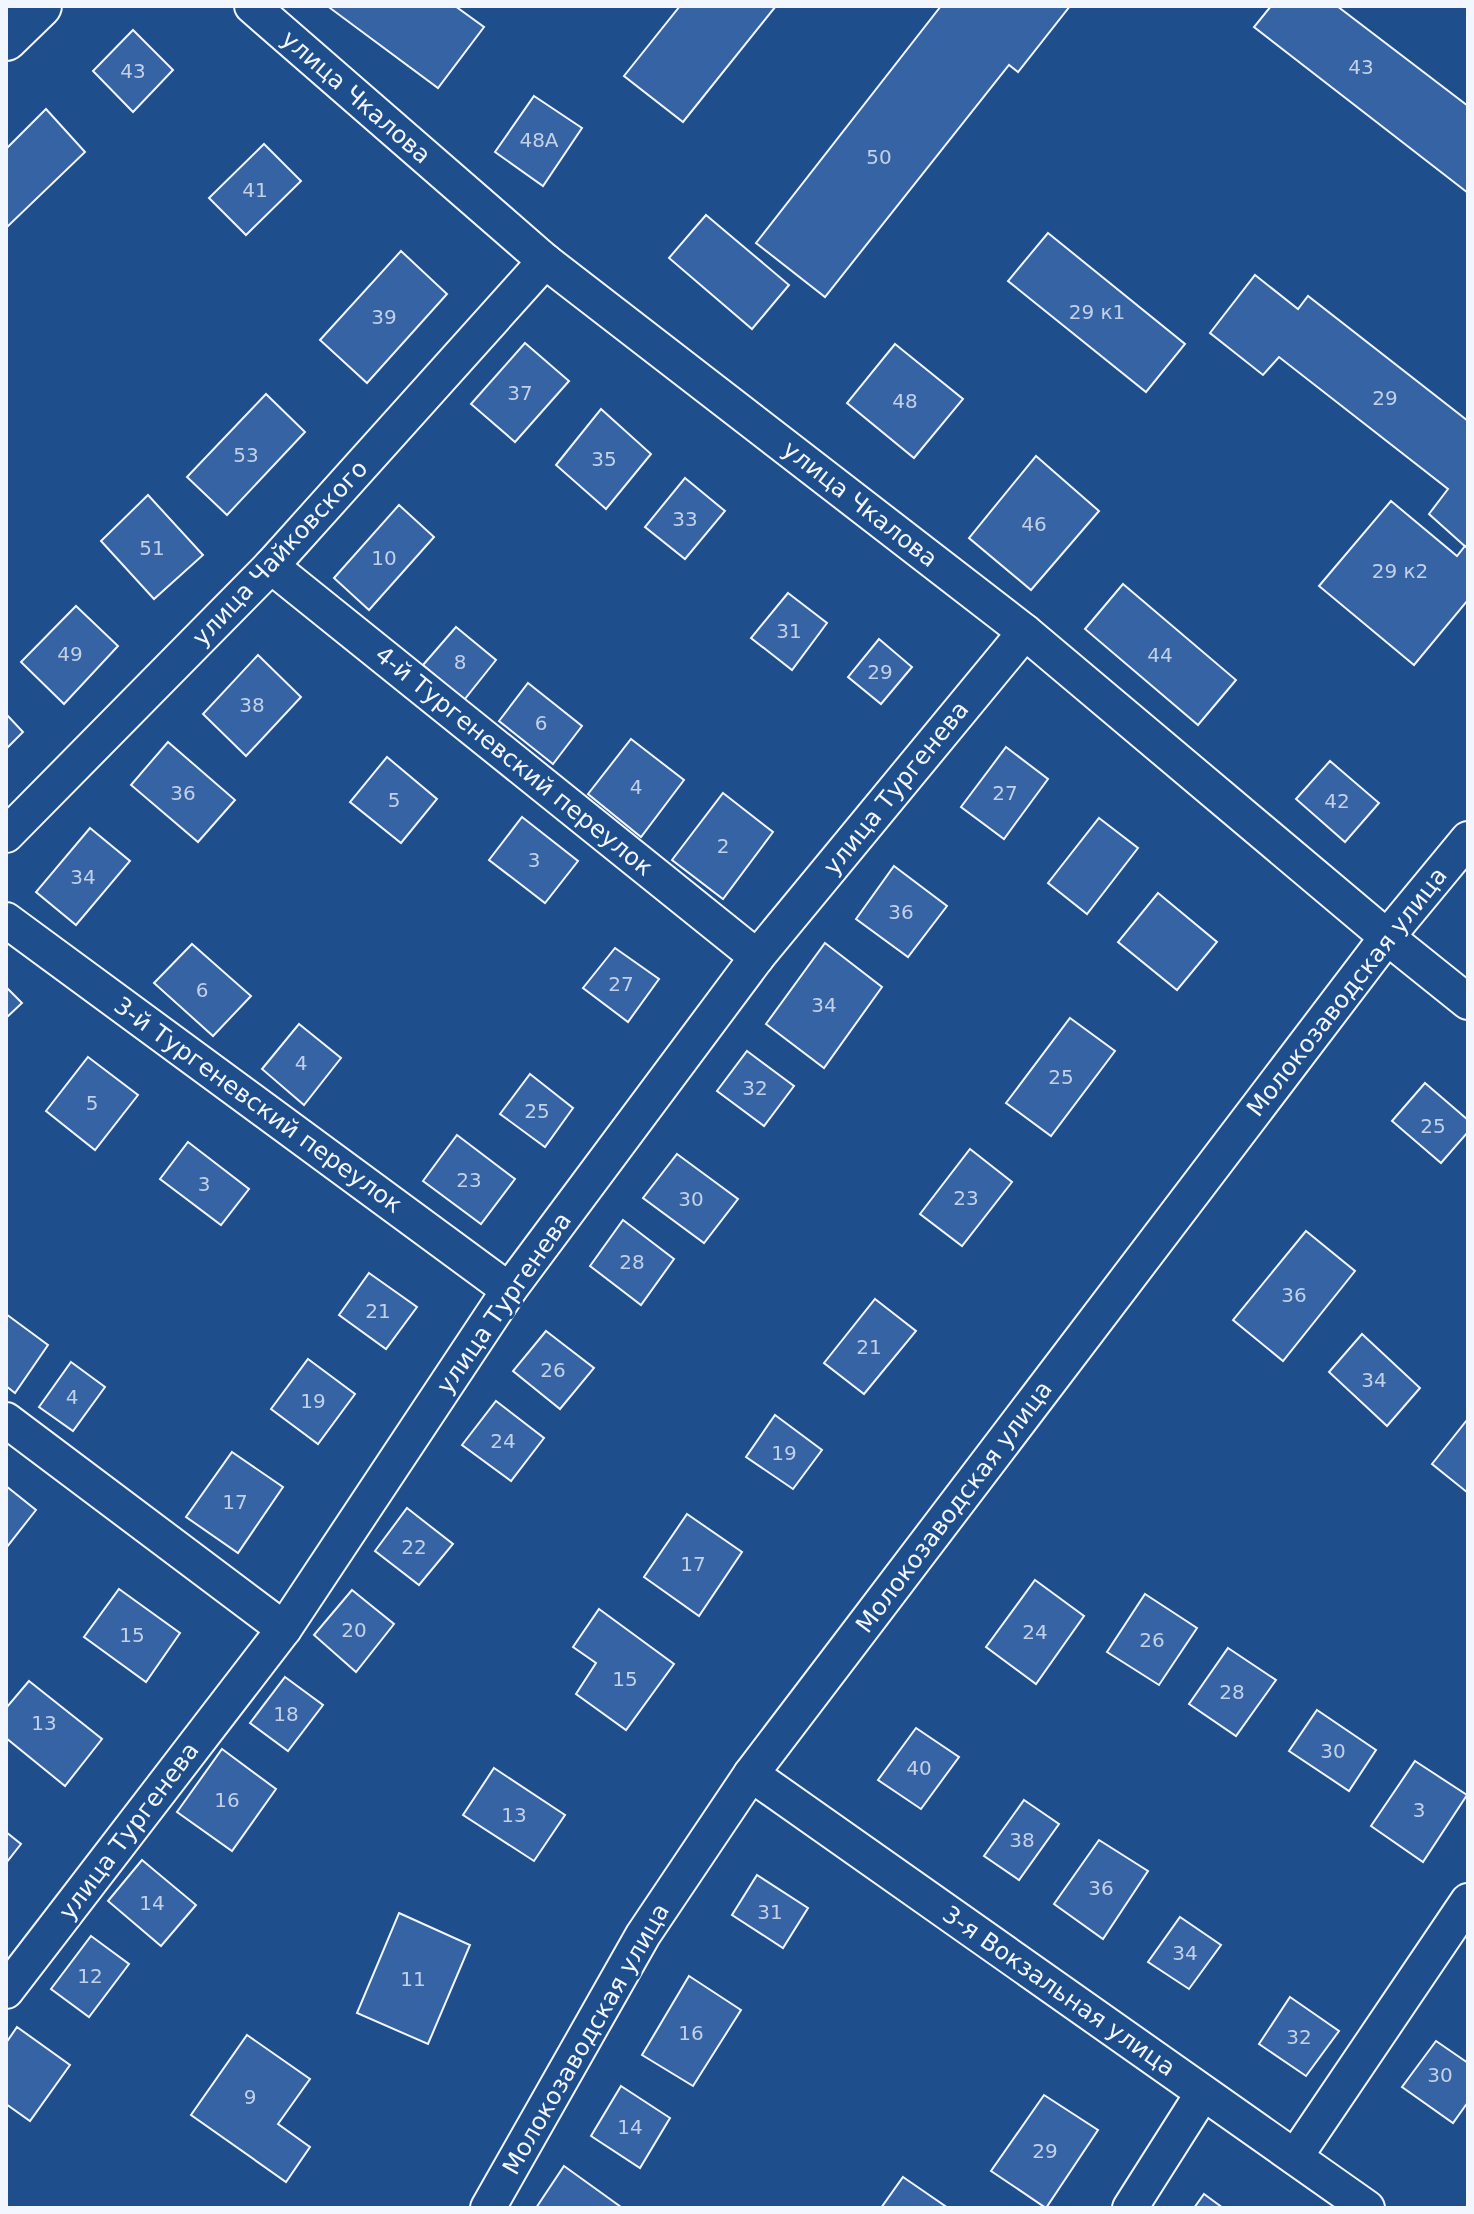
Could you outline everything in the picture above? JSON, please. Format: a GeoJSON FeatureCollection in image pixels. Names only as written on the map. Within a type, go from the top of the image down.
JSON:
{"type":"FeatureCollection","features":[{"type":"Feature","properties":{"kind":"street"},"geometry":{"type":"LineString","coordinates":[[6,39],[40,6]]}},
{"type":"Feature","properties":{"kind":"street","name":"улица Чкалова"},"geometry":{"type":"LineString","coordinates":[[252,6],[545,261],[1025,632],[1468,1002]]}},
{"type":"Feature","properties":{"kind":"street","name":"улица Чайковского"},"geometry":{"type":"LineString","coordinates":[[6,835],[271,566],[545,261]]}},
{"type":"Feature","properties":{"kind":"street","name":"4-й Тургеневский переулок"},"geometry":{"type":"LineString","coordinates":[[271,566],[757,957]]}},
{"type":"Feature","properties":{"kind":"street","name":"улица Тургенева"},"geometry":{"type":"LineString","coordinates":[[8,1986],[284,1629],[509,1290],[757,957],[1025,632]]}},
{"type":"Feature","properties":{"kind":"street","name":"Молокозаводская улица"},"geometry":{"type":"LineString","coordinates":[[488,2208],[643,1935],[751,1774],[1387,937],[1468,839]]}},
{"type":"Feature","properties":{"kind":"street","name":"3-й Тургеневский переулок"},"geometry":{"type":"LineString","coordinates":[[6,920],[509,1290]]}},
{"type":"Feature","properties":{"kind":"street"},"geometry":{"type":"LineString","coordinates":[[6,1420],[284,1629]]}},
{"type":"Feature","properties":{"kind":"street","name":"3-я Вокзальная улица"},"geometry":{"type":"LineString","coordinates":[[751,1774],[1367,2208]]}},
{"type":"Feature","properties":{"kind":"street"},"geometry":{"type":"LineString","coordinates":[[1295,2157],[1468,1901]]}},
{"type":"Feature","properties":{"kind":"street"},"geometry":{"type":"LineString","coordinates":[[1130,2208],[1203,2093]]}},
{"type":"Feature","properties":{"kind":"building"},"geometry":{"type":"Polygon","coordinates":[[[455,6],[484,27],[438,88],[330,8],[455,6]]]}},
{"type":"Feature","properties":{"kind":"building"},"geometry":{"type":"Polygon","coordinates":[[[680,6],[776,6],[683,122],[624,76],[680,6]]]}},
{"type":"Feature","properties":{"kind":"building"},"geometry":{"type":"Polygon","coordinates":[[[941,6],[1070,6],[1018,72],[1009,65],[825,297],[756,243],[941,6]]]}},
{"type":"Feature","properties":{"kind":"building"},"geometry":{"type":"Polygon","coordinates":[[[1271,6],[1337,6],[1468,106],[1468,193],[1254,27],[1271,6]]]}},
{"type":"Feature","properties":{"kind":"building"},"geometry":{"type":"Polygon","coordinates":[[[133,30],[173,70],[133,112],[93,71],[133,30]]]}},
{"type":"Feature","properties":{"kind":"building"},"geometry":{"type":"Polygon","coordinates":[[[534,96],[582,128],[543,186],[495,152],[534,96]]]}},
{"type":"Feature","properties":{"kind":"building"},"geometry":{"type":"Polygon","coordinates":[[[46,109],[85,152],[6,228],[6,149],[46,109]]]}},
{"type":"Feature","properties":{"kind":"building"},"geometry":{"type":"Polygon","coordinates":[[[264,144],[301,181],[246,235],[209,198],[264,144]]]}},
{"type":"Feature","properties":{"kind":"building"},"geometry":{"type":"Polygon","coordinates":[[[706,215],[789,285],[752,329],[669,258],[706,215]]]}},
{"type":"Feature","properties":{"kind":"building"},"geometry":{"type":"Polygon","coordinates":[[[1048,233],[1185,344],[1146,392],[1008,281],[1048,233]]]}},
{"type":"Feature","properties":{"kind":"building"},"geometry":{"type":"Polygon","coordinates":[[[401,251],[447,294],[367,383],[320,340],[401,251]]]}},
{"type":"Feature","properties":{"kind":"building"},"geometry":{"type":"Polygon","coordinates":[[[1255,275],[1298,309],[1308,296],[1468,421],[1468,549],[1429,514],[1448,489],[1279,357],[1263,375],[1210,333],[1255,275]]]}},
{"type":"Feature","properties":{"kind":"building"},"geometry":{"type":"Polygon","coordinates":[[[525,343],[569,381],[515,442],[471,404],[525,343]]]}},
{"type":"Feature","properties":{"kind":"building"},"geometry":{"type":"Polygon","coordinates":[[[895,344],[963,399],[914,458],[847,403],[895,344]]]}},
{"type":"Feature","properties":{"kind":"building"},"geometry":{"type":"Polygon","coordinates":[[[266,394],[305,432],[227,515],[187,477],[266,394]]]}},
{"type":"Feature","properties":{"kind":"building"},"geometry":{"type":"Polygon","coordinates":[[[601,409],[651,454],[606,509],[556,465],[601,409]]]}},
{"type":"Feature","properties":{"kind":"building"},"geometry":{"type":"Polygon","coordinates":[[[1036,456],[1099,511],[1031,590],[969,538],[1036,456]]]}},
{"type":"Feature","properties":{"kind":"building"},"geometry":{"type":"Polygon","coordinates":[[[685,478],[725,511],[685,559],[645,527],[685,478]]]}},
{"type":"Feature","properties":{"kind":"building"},"geometry":{"type":"Polygon","coordinates":[[[148,495],[203,555],[154,599],[101,541],[148,495]]]}},
{"type":"Feature","properties":{"kind":"building"},"geometry":{"type":"Polygon","coordinates":[[[1391,501],[1457,556],[1465,546],[1468,549],[1468,600],[1414,665],[1319,586],[1391,501]]]}},
{"type":"Feature","properties":{"kind":"building"},"geometry":{"type":"Polygon","coordinates":[[[399,505],[434,537],[369,610],[334,578],[399,505]]]}},
{"type":"Feature","properties":{"kind":"building"},"geometry":{"type":"Polygon","coordinates":[[[1123,584],[1236,680],[1198,725],[1085,629],[1123,584]]]}},
{"type":"Feature","properties":{"kind":"building"},"geometry":{"type":"Polygon","coordinates":[[[788,593],[827,623],[792,670],[751,638],[788,593]]]}},
{"type":"Feature","properties":{"kind":"building"},"geometry":{"type":"Polygon","coordinates":[[[76,606],[118,646],[64,704],[21,662],[76,606]]]}},
{"type":"Feature","properties":{"kind":"building"},"geometry":{"type":"Polygon","coordinates":[[[456,627],[496,660],[464,700],[423,665],[456,627]]]}},
{"type":"Feature","properties":{"kind":"building"},"geometry":{"type":"Polygon","coordinates":[[[879,639],[912,667],[881,704],[848,677],[879,639]]]}},
{"type":"Feature","properties":{"kind":"building"},"geometry":{"type":"Polygon","coordinates":[[[258,655],[301,697],[246,756],[203,714],[258,655]]]}},
{"type":"Feature","properties":{"kind":"building"},"geometry":{"type":"Polygon","coordinates":[[[528,683],[582,726],[553,764],[499,721],[528,683]]]}},
{"type":"Feature","properties":{"kind":"building"},"geometry":{"type":"Polygon","coordinates":[[[6,714],[23,732],[6,749],[6,714]]]}},
{"type":"Feature","properties":{"kind":"building"},"geometry":{"type":"Polygon","coordinates":[[[631,739],[684,780],[641,837],[588,794],[631,739]]]}},
{"type":"Feature","properties":{"kind":"building"},"geometry":{"type":"Polygon","coordinates":[[[168,742],[235,800],[198,842],[131,785],[168,742]]]}},
{"type":"Feature","properties":{"kind":"building"},"geometry":{"type":"Polygon","coordinates":[[[1006,747],[1048,779],[1004,839],[961,807],[1006,747]]]}},
{"type":"Feature","properties":{"kind":"building"},"geometry":{"type":"Polygon","coordinates":[[[387,757],[437,799],[401,843],[350,802],[387,757]]]}},
{"type":"Feature","properties":{"kind":"building"},"geometry":{"type":"Polygon","coordinates":[[[1330,761],[1379,803],[1345,842],[1296,799],[1330,761]]]}},
{"type":"Feature","properties":{"kind":"building"},"geometry":{"type":"Polygon","coordinates":[[[723,793],[773,832],[723,899],[672,860],[723,793]]]}},
{"type":"Feature","properties":{"kind":"building"},"geometry":{"type":"Polygon","coordinates":[[[522,817],[578,861],[545,903],[489,860],[522,817]]]}},
{"type":"Feature","properties":{"kind":"building"},"geometry":{"type":"Polygon","coordinates":[[[1099,818],[1138,848],[1087,914],[1048,883],[1099,818]]]}},
{"type":"Feature","properties":{"kind":"building"},"geometry":{"type":"Polygon","coordinates":[[[90,828],[130,861],[76,925],[36,892],[90,828]]]}},
{"type":"Feature","properties":{"kind":"building"},"geometry":{"type":"Polygon","coordinates":[[[894,866],[947,906],[908,957],[856,919],[894,866]]]}},
{"type":"Feature","properties":{"kind":"building"},"geometry":{"type":"Polygon","coordinates":[[[1158,893],[1217,942],[1177,990],[1118,942],[1158,893]]]}},
{"type":"Feature","properties":{"kind":"building"},"geometry":{"type":"Polygon","coordinates":[[[825,943],[882,987],[824,1068],[766,1024],[825,943]]]}},
{"type":"Feature","properties":{"kind":"building"},"geometry":{"type":"Polygon","coordinates":[[[192,944],[251,996],[213,1036],[154,983],[192,944]]]}},
{"type":"Feature","properties":{"kind":"building"},"geometry":{"type":"Polygon","coordinates":[[[615,948],[659,979],[628,1022],[583,988],[615,948]]]}},
{"type":"Feature","properties":{"kind":"building"},"geometry":{"type":"Polygon","coordinates":[[[6,987],[22,1003],[6,1018],[6,987]]]}},
{"type":"Feature","properties":{"kind":"building"},"geometry":{"type":"Polygon","coordinates":[[[1070,1018],[1115,1051],[1051,1136],[1006,1103],[1070,1018]]]}},
{"type":"Feature","properties":{"kind":"building"},"geometry":{"type":"Polygon","coordinates":[[[299,1024],[341,1058],[304,1105],[262,1069],[299,1024]]]}},
{"type":"Feature","properties":{"kind":"building"},"geometry":{"type":"Polygon","coordinates":[[[747,1051],[794,1086],[764,1126],[717,1091],[747,1051]]]}},
{"type":"Feature","properties":{"kind":"building"},"geometry":{"type":"Polygon","coordinates":[[[88,1057],[138,1095],[95,1150],[46,1111],[88,1057]]]}},
{"type":"Feature","properties":{"kind":"building"},"geometry":{"type":"Polygon","coordinates":[[[530,1074],[573,1108],[545,1147],[500,1114],[530,1074]]]}},
{"type":"Feature","properties":{"kind":"building"},"geometry":{"type":"Polygon","coordinates":[[[1425,1083],[1468,1120],[1468,1132],[1441,1163],[1392,1121],[1425,1083]]]}},
{"type":"Feature","properties":{"kind":"building"},"geometry":{"type":"Polygon","coordinates":[[[457,1135],[515,1179],[481,1224],[423,1181],[457,1135]]]}},
{"type":"Feature","properties":{"kind":"building"},"geometry":{"type":"Polygon","coordinates":[[[188,1142],[249,1189],[221,1225],[160,1179],[188,1142]]]}},
{"type":"Feature","properties":{"kind":"building"},"geometry":{"type":"Polygon","coordinates":[[[970,1149],[1012,1182],[962,1246],[920,1214],[970,1149]]]}},
{"type":"Feature","properties":{"kind":"building"},"geometry":{"type":"Polygon","coordinates":[[[677,1154],[738,1199],[704,1243],[643,1198],[677,1154]]]}},
{"type":"Feature","properties":{"kind":"building"},"geometry":{"type":"Polygon","coordinates":[[[623,1220],[674,1259],[641,1305],[590,1266],[623,1220]]]}},
{"type":"Feature","properties":{"kind":"building"},"geometry":{"type":"Polygon","coordinates":[[[1306,1231],[1355,1271],[1283,1361],[1233,1320],[1306,1231]]]}},
{"type":"Feature","properties":{"kind":"building"},"geometry":{"type":"Polygon","coordinates":[[[369,1273],[417,1307],[386,1349],[339,1315],[369,1273]]]}},
{"type":"Feature","properties":{"kind":"building"},"geometry":{"type":"Polygon","coordinates":[[[875,1299],[916,1331],[864,1394],[824,1363],[875,1299]]]}},
{"type":"Feature","properties":{"kind":"building"},"geometry":{"type":"Polygon","coordinates":[[[6,1314],[48,1345],[15,1393],[6,1386],[6,1314]]]}},
{"type":"Feature","properties":{"kind":"building"},"geometry":{"type":"Polygon","coordinates":[[[546,1331],[594,1368],[560,1409],[513,1371],[546,1331]]]}},
{"type":"Feature","properties":{"kind":"building"},"geometry":{"type":"Polygon","coordinates":[[[1362,1334],[1420,1388],[1387,1426],[1329,1372],[1362,1334]]]}},
{"type":"Feature","properties":{"kind":"building"},"geometry":{"type":"Polygon","coordinates":[[[308,1359],[355,1394],[318,1444],[271,1409],[308,1359]]]}},
{"type":"Feature","properties":{"kind":"building"},"geometry":{"type":"Polygon","coordinates":[[[71,1362],[105,1387],[73,1431],[39,1407],[71,1362]]]}},
{"type":"Feature","properties":{"kind":"building"},"geometry":{"type":"Polygon","coordinates":[[[496,1401],[544,1438],[511,1481],[462,1445],[496,1401]]]}},
{"type":"Feature","properties":{"kind":"building"},"geometry":{"type":"Polygon","coordinates":[[[775,1415],[822,1450],[793,1489],[746,1457],[775,1415]]]}},
{"type":"Feature","properties":{"kind":"building"},"geometry":{"type":"Polygon","coordinates":[[[1468,1421],[1468,1493],[1432,1464],[1468,1421]]]}},
{"type":"Feature","properties":{"kind":"building"},"geometry":{"type":"Polygon","coordinates":[[[232,1452],[283,1487],[238,1553],[186,1517],[232,1452]]]}},
{"type":"Feature","properties":{"kind":"building"},"geometry":{"type":"Polygon","coordinates":[[[6,1486],[36,1510],[6,1548],[6,1486]]]}},
{"type":"Feature","properties":{"kind":"building"},"geometry":{"type":"Polygon","coordinates":[[[407,1508],[453,1544],[419,1585],[375,1551],[407,1508]]]}},
{"type":"Feature","properties":{"kind":"building"},"geometry":{"type":"Polygon","coordinates":[[[687,1514],[742,1552],[699,1616],[644,1577],[687,1514]]]}},
{"type":"Feature","properties":{"kind":"building"},"geometry":{"type":"Polygon","coordinates":[[[1035,1580],[1084,1616],[1036,1684],[986,1647],[1035,1580]]]}},
{"type":"Feature","properties":{"kind":"building"},"geometry":{"type":"Polygon","coordinates":[[[119,1589],[180,1633],[146,1682],[84,1637],[119,1589]]]}},
{"type":"Feature","properties":{"kind":"building"},"geometry":{"type":"Polygon","coordinates":[[[352,1590],[394,1624],[356,1672],[314,1635],[352,1590]]]}},
{"type":"Feature","properties":{"kind":"building"},"geometry":{"type":"Polygon","coordinates":[[[1145,1594],[1197,1628],[1159,1685],[1107,1652],[1145,1594]]]}},
{"type":"Feature","properties":{"kind":"building"},"geometry":{"type":"Polygon","coordinates":[[[599,1609],[674,1664],[626,1730],[576,1694],[596,1663],[573,1647],[599,1609]]]}},
{"type":"Feature","properties":{"kind":"building"},"geometry":{"type":"Polygon","coordinates":[[[1228,1648],[1276,1680],[1236,1736],[1189,1704],[1228,1648]]]}},
{"type":"Feature","properties":{"kind":"building"},"geometry":{"type":"Polygon","coordinates":[[[285,1677],[323,1705],[288,1751],[250,1723],[285,1677]]]}},
{"type":"Feature","properties":{"kind":"building"},"geometry":{"type":"Polygon","coordinates":[[[29,1681],[102,1739],[65,1786],[6,1738],[6,1708],[29,1681]]]}},
{"type":"Feature","properties":{"kind":"building"},"geometry":{"type":"Polygon","coordinates":[[[1317,1710],[1376,1750],[1349,1791],[1289,1751],[1317,1710]]]}},
{"type":"Feature","properties":{"kind":"building"},"geometry":{"type":"Polygon","coordinates":[[[916,1728],[959,1757],[921,1809],[878,1780],[916,1728]]]}},
{"type":"Feature","properties":{"kind":"building"},"geometry":{"type":"Polygon","coordinates":[[[222,1749],[276,1789],[232,1851],[177,1812],[222,1749]]]}},
{"type":"Feature","properties":{"kind":"building"},"geometry":{"type":"Polygon","coordinates":[[[1415,1761],[1467,1795],[1423,1862],[1371,1826],[1415,1761]]]}},
{"type":"Feature","properties":{"kind":"building"},"geometry":{"type":"Polygon","coordinates":[[[494,1768],[565,1815],[534,1861],[463,1815],[494,1768]]]}},
{"type":"Feature","properties":{"kind":"building"},"geometry":{"type":"Polygon","coordinates":[[[1024,1800],[1059,1824],[1019,1880],[984,1856],[1024,1800]]]}},
{"type":"Feature","properties":{"kind":"building"},"geometry":{"type":"Polygon","coordinates":[[[6,1832],[21,1844],[6,1863],[6,1832]]]}},
{"type":"Feature","properties":{"kind":"building"},"geometry":{"type":"Polygon","coordinates":[[[1099,1840],[1148,1871],[1103,1939],[1054,1904],[1099,1840]]]}},
{"type":"Feature","properties":{"kind":"building"},"geometry":{"type":"Polygon","coordinates":[[[142,1860],[196,1905],[161,1946],[108,1901],[142,1860]]]}},
{"type":"Feature","properties":{"kind":"building"},"geometry":{"type":"Polygon","coordinates":[[[757,1875],[808,1908],[783,1948],[732,1915],[757,1875]]]}},
{"type":"Feature","properties":{"kind":"building"},"geometry":{"type":"Polygon","coordinates":[[[399,1913],[470,1945],[428,2044],[357,2013],[399,1913]]]}},
{"type":"Feature","properties":{"kind":"building"},"geometry":{"type":"Polygon","coordinates":[[[1180,1917],[1221,1945],[1189,1989],[1148,1962],[1180,1917]]]}},
{"type":"Feature","properties":{"kind":"building"},"geometry":{"type":"Polygon","coordinates":[[[91,1936],[129,1964],[89,2017],[51,1989],[91,1936]]]}},
{"type":"Feature","properties":{"kind":"building"},"geometry":{"type":"Polygon","coordinates":[[[689,1976],[741,2010],[693,2086],[642,2055],[689,1976]]]}},
{"type":"Feature","properties":{"kind":"building"},"geometry":{"type":"Polygon","coordinates":[[[1290,1997],[1339,2031],[1306,2076],[1259,2044],[1290,1997]]]}},
{"type":"Feature","properties":{"kind":"building"},"geometry":{"type":"Polygon","coordinates":[[[17,2027],[70,2065],[30,2121],[6,2104],[6,2043],[17,2027]]]}},
{"type":"Feature","properties":{"kind":"building"},"geometry":{"type":"Polygon","coordinates":[[[247,2035],[310,2079],[278,2124],[310,2147],[286,2182],[191,2115],[247,2035]]]}},
{"type":"Feature","properties":{"kind":"building"},"geometry":{"type":"Polygon","coordinates":[[[1436,2041],[1468,2063],[1468,2102],[1453,2123],[1402,2087],[1436,2041]]]}},
{"type":"Feature","properties":{"kind":"building"},"geometry":{"type":"Polygon","coordinates":[[[621,2086],[670,2118],[640,2168],[591,2136],[621,2086]]]}},
{"type":"Feature","properties":{"kind":"building"},"geometry":{"type":"Polygon","coordinates":[[[1044,2095],[1098,2130],[1046,2208],[991,2171],[1044,2095]]]}},
{"type":"Feature","properties":{"kind":"building"},"geometry":{"type":"Polygon","coordinates":[[[564,2166],[621,2207],[621,2208],[536,2208],[564,2166]]]}},
{"type":"Feature","properties":{"kind":"building"},"geometry":{"type":"Polygon","coordinates":[[[903,2177],[948,2208],[881,2208],[903,2177]]]}},
{"type":"Feature","properties":{"kind":"building"},"geometry":{"type":"Polygon","coordinates":[[[1204,2194],[1223,2208],[1194,2208],[1204,2194]]]}}]}
